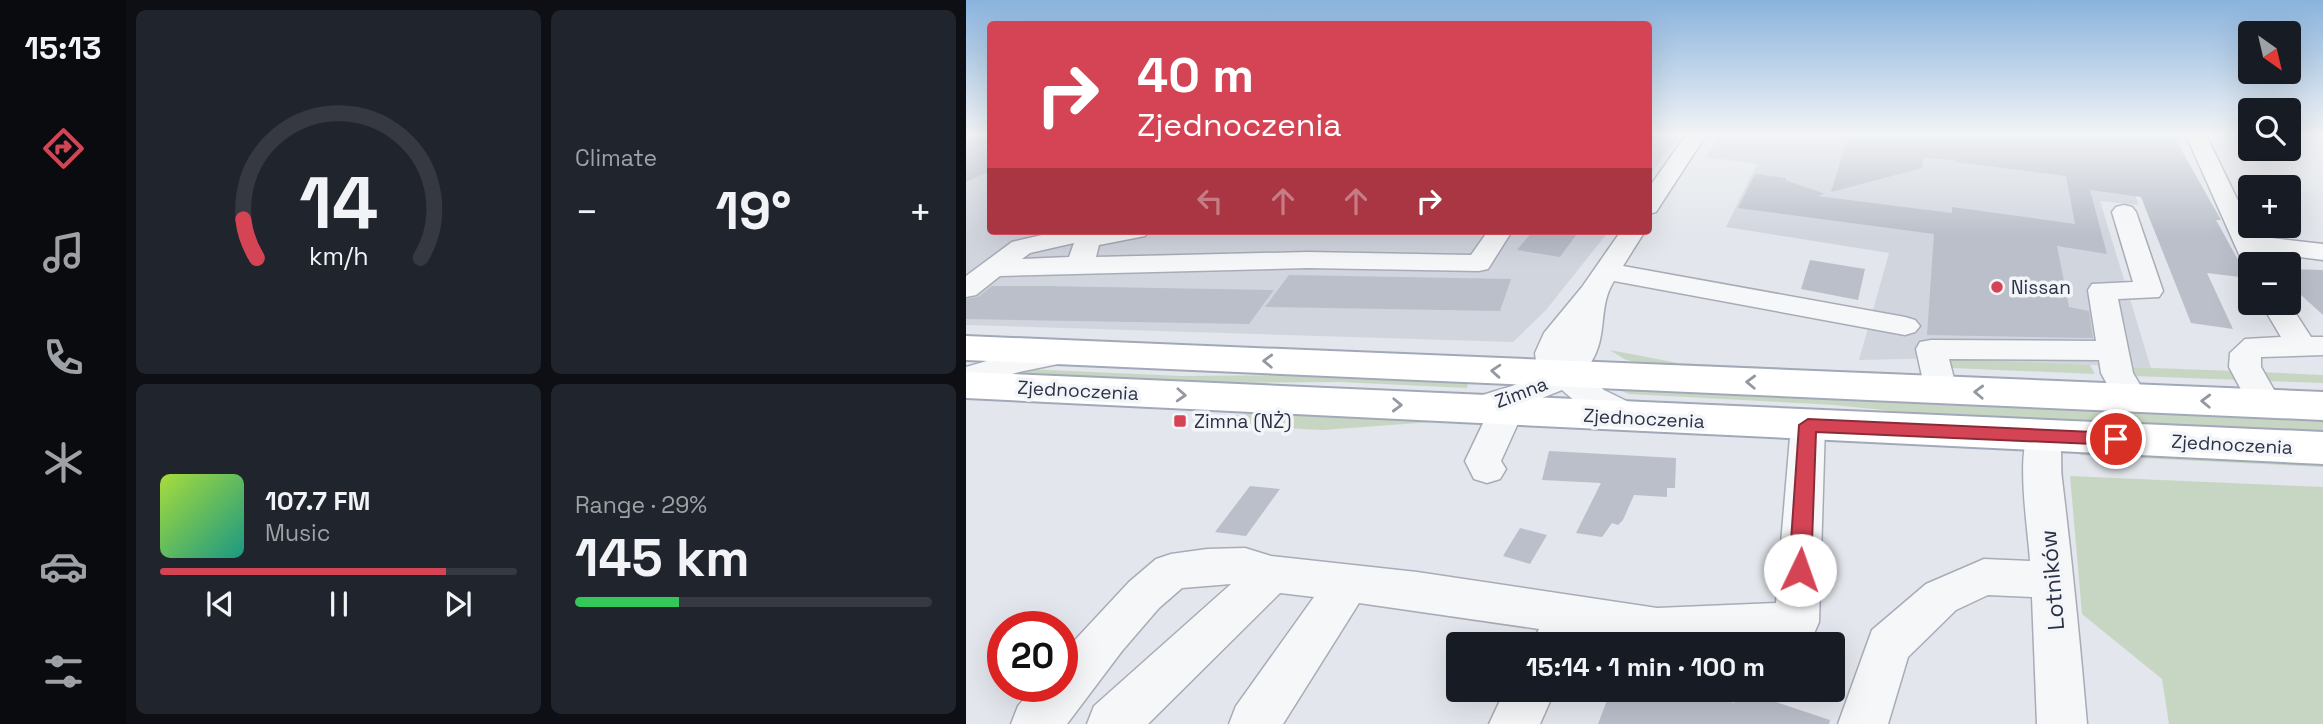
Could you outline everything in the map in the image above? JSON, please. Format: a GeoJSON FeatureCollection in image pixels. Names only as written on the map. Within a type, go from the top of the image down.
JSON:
{"type":"FeatureCollection","features":[{"type":"Feature","properties":{"kind":"main road","name":"Zjednoczenia"},"geometry":{"type":"LineString","coordinates":[[966,348],[2323,406]]}},
{"type":"Feature","properties":{"kind":"main road","name":"Zjednoczenia"},"geometry":{"type":"LineString","coordinates":[[966,386],[2323,448]]}},
{"type":"Feature","properties":{"kind":"street"},"geometry":{"type":"LineString","coordinates":[[1652,201],[1672,170],[1665,169]]}},
{"type":"Feature","properties":{"kind":"street"},"geometry":{"type":"LineString","coordinates":[[2211,169],[2250,252]]}},
{"type":"Feature","properties":{"kind":"street"},"geometry":{"type":"LineString","coordinates":[[2124,212],[2149,291],[2102,289],[2119,379],[2131,398]]}},
{"type":"Feature","properties":{"kind":"street"},"geometry":{"type":"LineString","coordinates":[[966,289],[993,268],[1118,235]]}},
{"type":"Feature","properties":{"kind":"street"},"geometry":{"type":"LineString","coordinates":[[1087,242],[1308,260],[1479,263],[1497,235]]}},
{"type":"Feature","properties":{"kind":"street","name":"Zimna"},"geometry":{"type":"LineString","coordinates":[[1493,409],[1564,374],[1578,361],[1586,344],[1599,282],[1630,235]]}},
{"type":"Feature","properties":{"kind":"street"},"geometry":{"type":"LineString","coordinates":[[2301,252],[2323,252]]}},
{"type":"Feature","properties":{"kind":"street"},"geometry":{"type":"LineString","coordinates":[[1599,282],[1905,326]]}},
{"type":"Feature","properties":{"kind":"street"},"geometry":{"type":"LineString","coordinates":[[2286,315],[2312,346]]}},
{"type":"Feature","properties":{"kind":"street"},"geometry":{"type":"LineString","coordinates":[[2265,404],[2245,367],[2246,353],[2256,346],[2312,346]]}},
{"type":"Feature","properties":{"kind":"street"},"geometry":{"type":"LineString","coordinates":[[1941,390],[1931,349],[2113,351]]}},
{"type":"Feature","properties":{"kind":"street"},"geometry":{"type":"LineString","coordinates":[[966,378],[1014,363],[1069,352]]}},
{"type":"Feature","properties":{"kind":"street","name":"Zimna"},"geometry":{"type":"LineString","coordinates":[[1564,374],[1592,398],[1630,417]]}},
{"type":"Feature","properties":{"kind":"street"},"geometry":{"type":"LineString","coordinates":[[1487,469],[1483,461],[1493,409]]}},
{"type":"Feature","properties":{"kind":"street"},"geometry":{"type":"LineString","coordinates":[[1036,724],[1106,636],[1144,595],[1171,572],[1207,566],[1245,566],[1271,574],[1348,583],[1563,629],[1797,622],[1808,425]]}},
{"type":"Feature","properties":{"kind":"street","name":"Lotników"},"geometry":{"type":"LineString","coordinates":[[2043,436],[2041,458],[2053,580],[2062,724]]}},
{"type":"Feature","properties":{"kind":"street"},"geometry":{"type":"LineString","coordinates":[[1112,724],[1271,574]]}},
{"type":"Feature","properties":{"kind":"street"},"geometry":{"type":"LineString","coordinates":[[1863,724],[1888,645],[1941,597],[1984,576],[2053,580]]}},
{"type":"Feature","properties":{"kind":"street"},"geometry":{"type":"LineString","coordinates":[[1254,724],[1348,583]]}},
{"type":"Feature","properties":{"kind":"street"},"geometry":{"type":"LineString","coordinates":[[1514,724],[1525,702]]}},
{"type":"Feature","properties":{"kind":"shaded area"},"geometry":{"type":"Polygon","coordinates":[[[966,169],[987,169],[987,235],[1606,235],[1546,310],[1513,342],[966,325],[966,169]]]}},
{"type":"Feature","properties":{"kind":"shaded area"},"geometry":{"type":"Polygon","coordinates":[[[1755,169],[2125,169],[2139,205],[2100,201],[2151,368],[1949,358],[1859,360],[1889,253],[1726,227],[1755,169]]]}},
{"type":"Feature","properties":{"kind":"green space"},"geometry":{"type":"Polygon","coordinates":[[[1610,350],[1678,363],[1918,374],[1912,378],[1647,366],[1624,359],[1610,350]]]}},
{"type":"Feature","properties":{"kind":"green space"},"geometry":{"type":"Polygon","coordinates":[[[1949,358],[2090,365],[2095,374],[1952,368],[1949,358]]]}},
{"type":"Feature","properties":{"kind":"green space"},"geometry":{"type":"Polygon","coordinates":[[[2127,367],[2234,371],[2242,380],[2133,376],[2127,367]]]}},
{"type":"Feature","properties":{"kind":"green space"},"geometry":{"type":"Polygon","coordinates":[[[1026,369],[1181,376],[1312,375],[1469,380],[1467,388],[1340,382],[1202,383],[1001,374],[1026,369]]]}},
{"type":"Feature","properties":{"kind":"green space"},"geometry":{"type":"Polygon","coordinates":[[[2260,372],[2323,375],[2323,383],[2267,381],[2260,372]]]}},
{"type":"Feature","properties":{"kind":"green space"},"geometry":{"type":"Polygon","coordinates":[[[1612,387],[2323,417],[2323,437],[1991,421],[1834,405],[1629,394],[1612,387]]]}},
{"type":"Feature","properties":{"kind":"green space"},"geometry":{"type":"Polygon","coordinates":[[[1277,411],[1456,418],[1322,430],[1229,425],[1220,417],[1277,411]]]}},
{"type":"Feature","properties":{"kind":"green space"},"geometry":{"type":"Polygon","coordinates":[[[2087,450],[2323,460],[2323,467],[2079,455],[2087,450]]]}},
{"type":"Feature","properties":{"kind":"green space"},"geometry":{"type":"Polygon","coordinates":[[[2070,476],[2323,487],[2323,724],[2169,724],[2162,679],[2082,614],[2070,476]]]}},
{"type":"Feature","properties":{"kind":"building"},"geometry":{"type":"Polygon","coordinates":[[[966,169],[987,169],[987,172],[966,182],[966,169]]]}},
{"type":"Feature","properties":{"kind":"building"},"geometry":{"type":"Polygon","coordinates":[[[1838,169],[1919,169],[1831,192],[1838,169]]]}},
{"type":"Feature","properties":{"kind":"building"},"geometry":{"type":"Polygon","coordinates":[[[2009,169],[2192,169],[2221,220],[2216,220],[2238,260],[2238,277],[2207,273],[2233,329],[2191,323],[2141,197],[2090,190],[2107,254],[2057,246],[2069,307],[2089,311],[2093,338],[1927,335],[1934,234],[1738,208],[1755,174],[1786,178],[1785,180],[1825,194],[1817,196],[1952,213],[1952,207],[2075,224],[2066,176],[2009,169]]]}},
{"type":"Feature","properties":{"kind":"building"},"geometry":{"type":"Polygon","coordinates":[[[1530,235],[1576,235],[1560,257],[1517,250],[1530,235]]]}},
{"type":"Feature","properties":{"kind":"building"},"geometry":{"type":"Polygon","coordinates":[[[1810,260],[1865,269],[1858,300],[1801,289],[1810,260]]]}},
{"type":"Feature","properties":{"kind":"building"},"geometry":{"type":"Polygon","coordinates":[[[2301,269],[2323,270],[2323,315],[2301,295],[2301,269]]]}},
{"type":"Feature","properties":{"kind":"building"},"geometry":{"type":"Polygon","coordinates":[[[1289,275],[1511,279],[1500,311],[1265,307],[1289,275]]]}},
{"type":"Feature","properties":{"kind":"building"},"geometry":{"type":"Polygon","coordinates":[[[992,286],[1274,290],[1249,324],[966,319],[966,299],[978,297],[992,286]]]}},
{"type":"Feature","properties":{"kind":"building"},"geometry":{"type":"Polygon","coordinates":[[[1549,451],[1676,458],[1675,488],[1667,488],[1667,497],[1634,495],[1623,520],[1618,525],[1612,523],[1602,537],[1576,533],[1601,483],[1542,480],[1549,451]]]}},
{"type":"Feature","properties":{"kind":"building"},"geometry":{"type":"Polygon","coordinates":[[[1250,486],[1280,489],[1246,536],[1215,532],[1250,486]]]}},
{"type":"Feature","properties":{"kind":"building"},"geometry":{"type":"Polygon","coordinates":[[[1520,528],[1547,535],[1530,564],[1503,556],[1520,528]]]}},
{"type":"Feature","properties":{"kind":"building"},"geometry":{"type":"Polygon","coordinates":[[[1606,702],[1776,702],[1830,720],[1829,724],[1598,724],[1606,702]]]}},
{"type":"Feature","properties":{"kind":"place","name":"Nissan"},"geometry":{"type":"Point","coordinates":[1997,287]}},
{"type":"Feature","properties":{"kind":"place","name":"Zimna (NŻ)"},"geometry":{"type":"Point","coordinates":[1180,421]}},
{"type":"Feature","properties":{"kind":"route"},"geometry":{"type":"LineString","coordinates":[[1800,570],[1808,425],[2116,439]]}}]}
